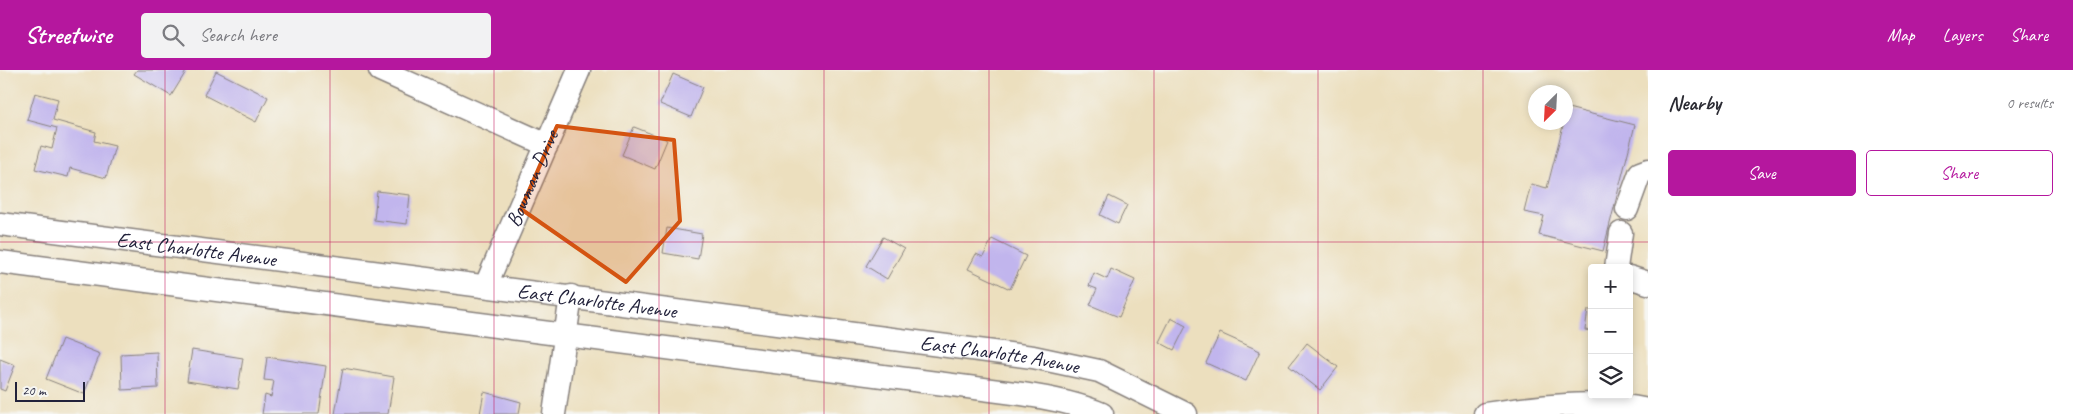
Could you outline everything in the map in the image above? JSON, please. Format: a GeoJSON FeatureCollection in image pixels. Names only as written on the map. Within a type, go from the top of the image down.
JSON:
{"type":"FeatureCollection","features":[{"type":"Feature","properties":{"kind":"street"},"geometry":{"type":"LineString","coordinates":[[380,70],[546,145]]}},
{"type":"Feature","properties":{"kind":"street","name":"Bowman Drive"},"geometry":{"type":"LineString","coordinates":[[486,285],[579,70]]}},
{"type":"Feature","properties":{"kind":"street"},"geometry":{"type":"LineString","coordinates":[[1627,209],[1640,172],[1648,170]]}},
{"type":"Feature","properties":{"kind":"street","name":"East Charlotte Avenue"},"geometry":{"type":"LineString","coordinates":[[0,224],[486,285],[1024,356],[1067,363],[1099,371],[1186,414]]}},
{"type":"Feature","properties":{"kind":"street"},"geometry":{"type":"LineString","coordinates":[[1617,264],[1621,233]]}},
{"type":"Feature","properties":{"kind":"street","name":"East Charlotte Avenue"},"geometry":{"type":"LineString","coordinates":[[0,262],[1022,394],[1058,399],[1102,414]]}},
{"type":"Feature","properties":{"kind":"street"},"geometry":{"type":"LineString","coordinates":[[1633,278],[1648,283]]}},
{"type":"Feature","properties":{"kind":"street"},"geometry":{"type":"LineString","coordinates":[[554,414],[571,296]]}},
{"type":"Feature","properties":{"kind":"street"},"geometry":{"type":"LineString","coordinates":[[1485,414],[1571,404],[1603,410],[1648,410]]}},
{"type":"Feature","properties":{"kind":"highlighted area"},"geometry":{"type":"Polygon","coordinates":[[[557,126],[674,140],[680,221],[626,282],[521,209],[557,126]]]}},
{"type":"Feature","properties":{"kind":"building"},"geometry":{"type":"Polygon","coordinates":[[[137,70],[187,70],[171,96],[134,74],[137,70]]]}},
{"type":"Feature","properties":{"kind":"building"},"geometry":{"type":"Polygon","coordinates":[[[216,71],[268,97],[256,122],[204,95],[216,71]]]}},
{"type":"Feature","properties":{"kind":"building"},"geometry":{"type":"Polygon","coordinates":[[[673,74],[703,87],[691,117],[660,104],[673,74]]]}},
{"type":"Feature","properties":{"kind":"building"},"geometry":{"type":"Polygon","coordinates":[[[35,93],[58,99],[53,120],[96,132],[94,141],[115,146],[106,178],[70,168],[68,177],[35,169],[41,146],[52,149],[57,128],[27,120],[35,93]]]}},
{"type":"Feature","properties":{"kind":"building"},"geometry":{"type":"Polygon","coordinates":[[[1573,109],[1635,125],[1603,251],[1539,235],[1544,216],[1524,212],[1531,184],[1547,188],[1562,130],[1573,130],[1573,109]]]}},
{"type":"Feature","properties":{"kind":"building"},"geometry":{"type":"Polygon","coordinates":[[[634,127],[667,140],[655,169],[622,155],[634,127]]]}},
{"type":"Feature","properties":{"kind":"building"},"geometry":{"type":"Polygon","coordinates":[[[377,191],[410,195],[407,224],[374,220],[377,191]]]}},
{"type":"Feature","properties":{"kind":"building"},"geometry":{"type":"Polygon","coordinates":[[[1109,196],[1127,205],[1118,224],[1100,215],[1109,196]]]}},
{"type":"Feature","properties":{"kind":"building"},"geometry":{"type":"Polygon","coordinates":[[[667,228],[702,234],[698,259],[663,253],[667,228]]]}},
{"type":"Feature","properties":{"kind":"building"},"geometry":{"type":"Polygon","coordinates":[[[883,237],[904,249],[887,279],[866,266],[883,237]]]}},
{"type":"Feature","properties":{"kind":"building"},"geometry":{"type":"Polygon","coordinates":[[[992,239],[1026,256],[1010,289],[968,269],[976,254],[983,257],[992,239]]]}},
{"type":"Feature","properties":{"kind":"building"},"geometry":{"type":"Polygon","coordinates":[[[1111,269],[1135,280],[1119,317],[1090,305],[1097,289],[1089,286],[1094,273],[1107,279],[1111,269]]]}},
{"type":"Feature","properties":{"kind":"building"},"geometry":{"type":"Polygon","coordinates":[[[1588,310],[1588,330],[1585,330],[1588,310]]]}},
{"type":"Feature","properties":{"kind":"building"},"geometry":{"type":"Polygon","coordinates":[[[1171,318],[1186,326],[1174,350],[1159,342],[1171,318]]]}},
{"type":"Feature","properties":{"kind":"building"},"geometry":{"type":"Polygon","coordinates":[[[1220,333],[1260,351],[1246,381],[1206,363],[1220,333]]]}},
{"type":"Feature","properties":{"kind":"building"},"geometry":{"type":"Polygon","coordinates":[[[62,339],[100,354],[84,394],[46,379],[62,339]]]}},
{"type":"Feature","properties":{"kind":"building"},"geometry":{"type":"Polygon","coordinates":[[[1307,343],[1338,367],[1320,390],[1289,366],[1307,343]]]}},
{"type":"Feature","properties":{"kind":"building"},"geometry":{"type":"Polygon","coordinates":[[[192,350],[243,358],[238,389],[187,381],[192,350]]]}},
{"type":"Feature","properties":{"kind":"building"},"geometry":{"type":"Polygon","coordinates":[[[157,352],[158,388],[122,390],[121,354],[157,352]]]}},
{"type":"Feature","properties":{"kind":"building"},"geometry":{"type":"Polygon","coordinates":[[[267,357],[326,366],[319,414],[262,414],[265,395],[271,397],[274,381],[264,380],[267,357]]]}},
{"type":"Feature","properties":{"kind":"building"},"geometry":{"type":"Polygon","coordinates":[[[0,359],[15,365],[5,391],[0,389],[0,359]]]}},
{"type":"Feature","properties":{"kind":"building"},"geometry":{"type":"Polygon","coordinates":[[[343,368],[394,377],[388,414],[335,414],[343,368]]]}},
{"type":"Feature","properties":{"kind":"building"},"geometry":{"type":"Polygon","coordinates":[[[484,392],[521,402],[519,414],[480,414],[484,392]]]}}]}
